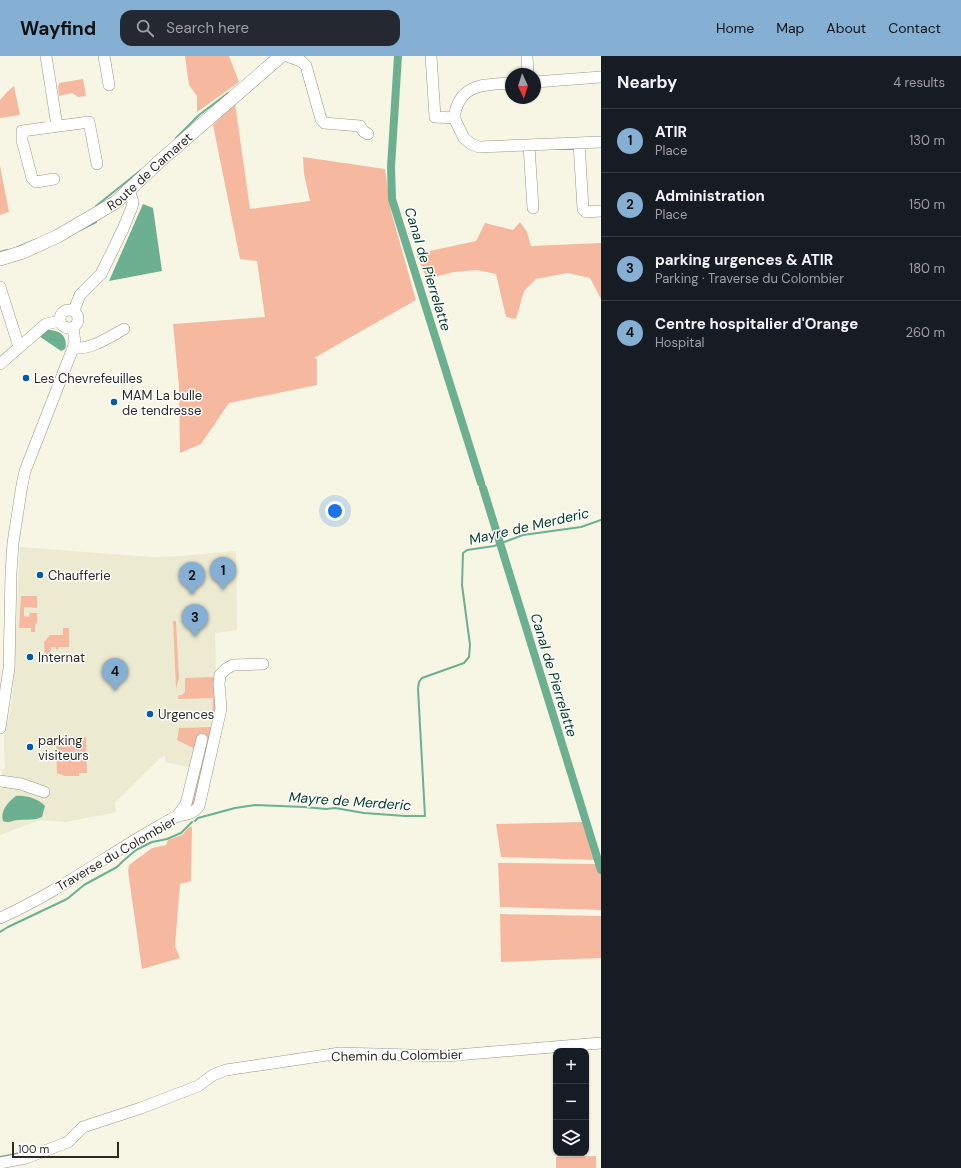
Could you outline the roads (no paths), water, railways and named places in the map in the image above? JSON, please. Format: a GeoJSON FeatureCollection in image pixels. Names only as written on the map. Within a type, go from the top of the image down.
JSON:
{"type":"FeatureCollection","features":[{"type":"Feature","properties":{"kind":"main road","name":"Route de Camaret"},"geometry":{"type":"LineString","coordinates":[[0,260],[23,252],[58,236],[116,202],[161,160],[281,56]]}},
{"type":"Feature","properties":{"kind":"street"},"geometry":{"type":"LineString","coordinates":[[46,56],[57,126]]}},
{"type":"Feature","properties":{"kind":"street"},"geometry":{"type":"LineString","coordinates":[[104,56],[109,85]]}},
{"type":"Feature","properties":{"kind":"street"},"geometry":{"type":"LineString","coordinates":[[288,56],[301,60],[306,66],[321,119],[324,123],[360,126],[368,134]]}},
{"type":"Feature","properties":{"kind":"street"},"geometry":{"type":"LineString","coordinates":[[431,56],[435,117],[454,118]]}},
{"type":"Feature","properties":{"kind":"street"},"geometry":{"type":"LineString","coordinates":[[527,56],[528,68]]}},
{"type":"Feature","properties":{"kind":"street"},"geometry":{"type":"LineString","coordinates":[[541,82],[601,77]]}},
{"type":"Feature","properties":{"kind":"street"},"geometry":{"type":"LineString","coordinates":[[505,83],[478,85],[470,89],[460,100],[454,118],[464,138],[470,144],[479,147],[601,142]]}},
{"type":"Feature","properties":{"kind":"street"},"geometry":{"type":"LineString","coordinates":[[54,179],[36,182],[32,178],[22,131],[88,122],[97,164]]}},
{"type":"Feature","properties":{"kind":"street"},"geometry":{"type":"LineString","coordinates":[[579,143],[583,209],[586,212],[585,224]]}},
{"type":"Feature","properties":{"kind":"street"},"geometry":{"type":"LineString","coordinates":[[529,146],[533,208]]}},
{"type":"Feature","properties":{"kind":"street"},"geometry":{"type":"LineString","coordinates":[[74,310],[80,295],[101,274],[123,228],[133,202],[129,190]]}},
{"type":"Feature","properties":{"kind":"street"},"geometry":{"type":"LineString","coordinates":[[586,212],[601,211]]}},
{"type":"Feature","properties":{"kind":"street"},"geometry":{"type":"LineString","coordinates":[[0,287],[19,347]]}},
{"type":"Feature","properties":{"kind":"street"},"geometry":{"type":"LineString","coordinates":[[0,728],[4,678],[10,645],[12,560],[22,485],[25,470],[73,348],[73,327],[78,321],[78,315],[74,310],[65,310],[60,315],[60,321],[64,326],[73,327]]}},
{"type":"Feature","properties":{"kind":"street"},"geometry":{"type":"LineString","coordinates":[[0,364],[46,324],[60,321]]}},
{"type":"Feature","properties":{"kind":"street"},"geometry":{"type":"LineString","coordinates":[[73,348],[79,349],[88,347],[124,330]]}},
{"type":"Feature","properties":{"kind":"street","name":"Traverse du Colombier"},"geometry":{"type":"LineString","coordinates":[[0,918],[91,868],[129,843],[177,816],[188,815],[195,812],[199,806],[221,709],[219,684],[220,675],[233,665],[263,664]]}},
{"type":"Feature","properties":{"kind":"street"},"geometry":{"type":"LineString","coordinates":[[177,816],[186,804],[202,739]]}},
{"type":"Feature","properties":{"kind":"street"},"geometry":{"type":"LineString","coordinates":[[0,781],[21,784],[44,792]]}},
{"type":"Feature","properties":{"kind":"street","name":"Chemin du Colombier"},"geometry":{"type":"LineString","coordinates":[[0,1163],[26,1158],[68,1142],[83,1127],[141,1108],[198,1086],[213,1075],[226,1070],[340,1053],[445,1056],[601,1043]]}},
{"type":"Feature","properties":{"kind":"waterway","name":"Canal de Pierrelatte"},"geometry":{"type":"LineString","coordinates":[[398,56],[391,167],[392,199],[481,483]]}},
{"type":"Feature","properties":{"kind":"waterway"},"geometry":{"type":"LineString","coordinates":[[176,138],[199,115],[228,93]]}},
{"type":"Feature","properties":{"kind":"waterway"},"geometry":{"type":"LineString","coordinates":[[96,206],[141,170]]}},
{"type":"Feature","properties":{"kind":"waterway"},"geometry":{"type":"LineString","coordinates":[[78,231],[96,222]]}},
{"type":"Feature","properties":{"kind":"waterway"},"geometry":{"type":"LineString","coordinates":[[18,247],[35,240]]}},
{"type":"Feature","properties":{"kind":"waterway"},"geometry":{"type":"LineString","coordinates":[[0,252],[7,250]]}},
{"type":"Feature","properties":{"kind":"waterway","name":"Canal de Pierrelatte"},"geometry":{"type":"LineString","coordinates":[[483,488],[601,870]]}},
{"type":"Feature","properties":{"kind":"waterway","name":"Mayre de Merderic"},"geometry":{"type":"LineString","coordinates":[[195,821],[198,818],[235,808],[255,805],[326,809],[335,808],[364,813],[425,816],[418,689],[419,682],[422,678],[464,663],[469,657],[470,645],[462,585],[463,553],[467,550],[494,546],[523,535],[581,527],[601,520]]}},
{"type":"Feature","properties":{"kind":"waterway","name":"Mayre de Merderic"},"geometry":{"type":"LineString","coordinates":[[0,932],[67,899],[84,885],[117,867],[136,850],[152,842],[167,839],[181,833],[192,822]]}},
{"type":"Feature","properties":{"kind":"waterway"},"geometry":{"type":"LineString","coordinates":[[335,1059],[344,1058]]}},
{"type":"Feature","properties":{"kind":"waterway"},"geometry":{"type":"LineString","coordinates":[[0,1157],[30,1151]]}},
{"type":"Feature","properties":{"kind":"place","name":"Les Chevrefeuilles"},"geometry":{"type":"Point","coordinates":[26,378]}},
{"type":"Feature","properties":{"kind":"place","name":"MAM La bulle de tendresse"},"geometry":{"type":"Point","coordinates":[114,402]}},
{"type":"Feature","properties":{"kind":"place","name":"Chaufferie"},"geometry":{"type":"Point","coordinates":[40,575]}},
{"type":"Feature","properties":{"kind":"place","name":"ATIR"},"geometry":{"type":"Point","coordinates":[223,590]}},
{"type":"Feature","properties":{"kind":"place","name":"Administration"},"geometry":{"type":"Point","coordinates":[192,595]}},
{"type":"Feature","properties":{"kind":"place","name":"parking urgences & ATIR"},"geometry":{"type":"Point","coordinates":[195,637]}},
{"type":"Feature","properties":{"kind":"place","name":"Internat"},"geometry":{"type":"Point","coordinates":[30,657]}},
{"type":"Feature","properties":{"kind":"place","name":"Centre hospitalier d'Orange"},"geometry":{"type":"Point","coordinates":[115,691]}},
{"type":"Feature","properties":{"kind":"place","name":"Urgences"},"geometry":{"type":"Point","coordinates":[150,714]}},
{"type":"Feature","properties":{"kind":"place","name":"parking visiteurs"},"geometry":{"type":"Point","coordinates":[30,747]}}]}
